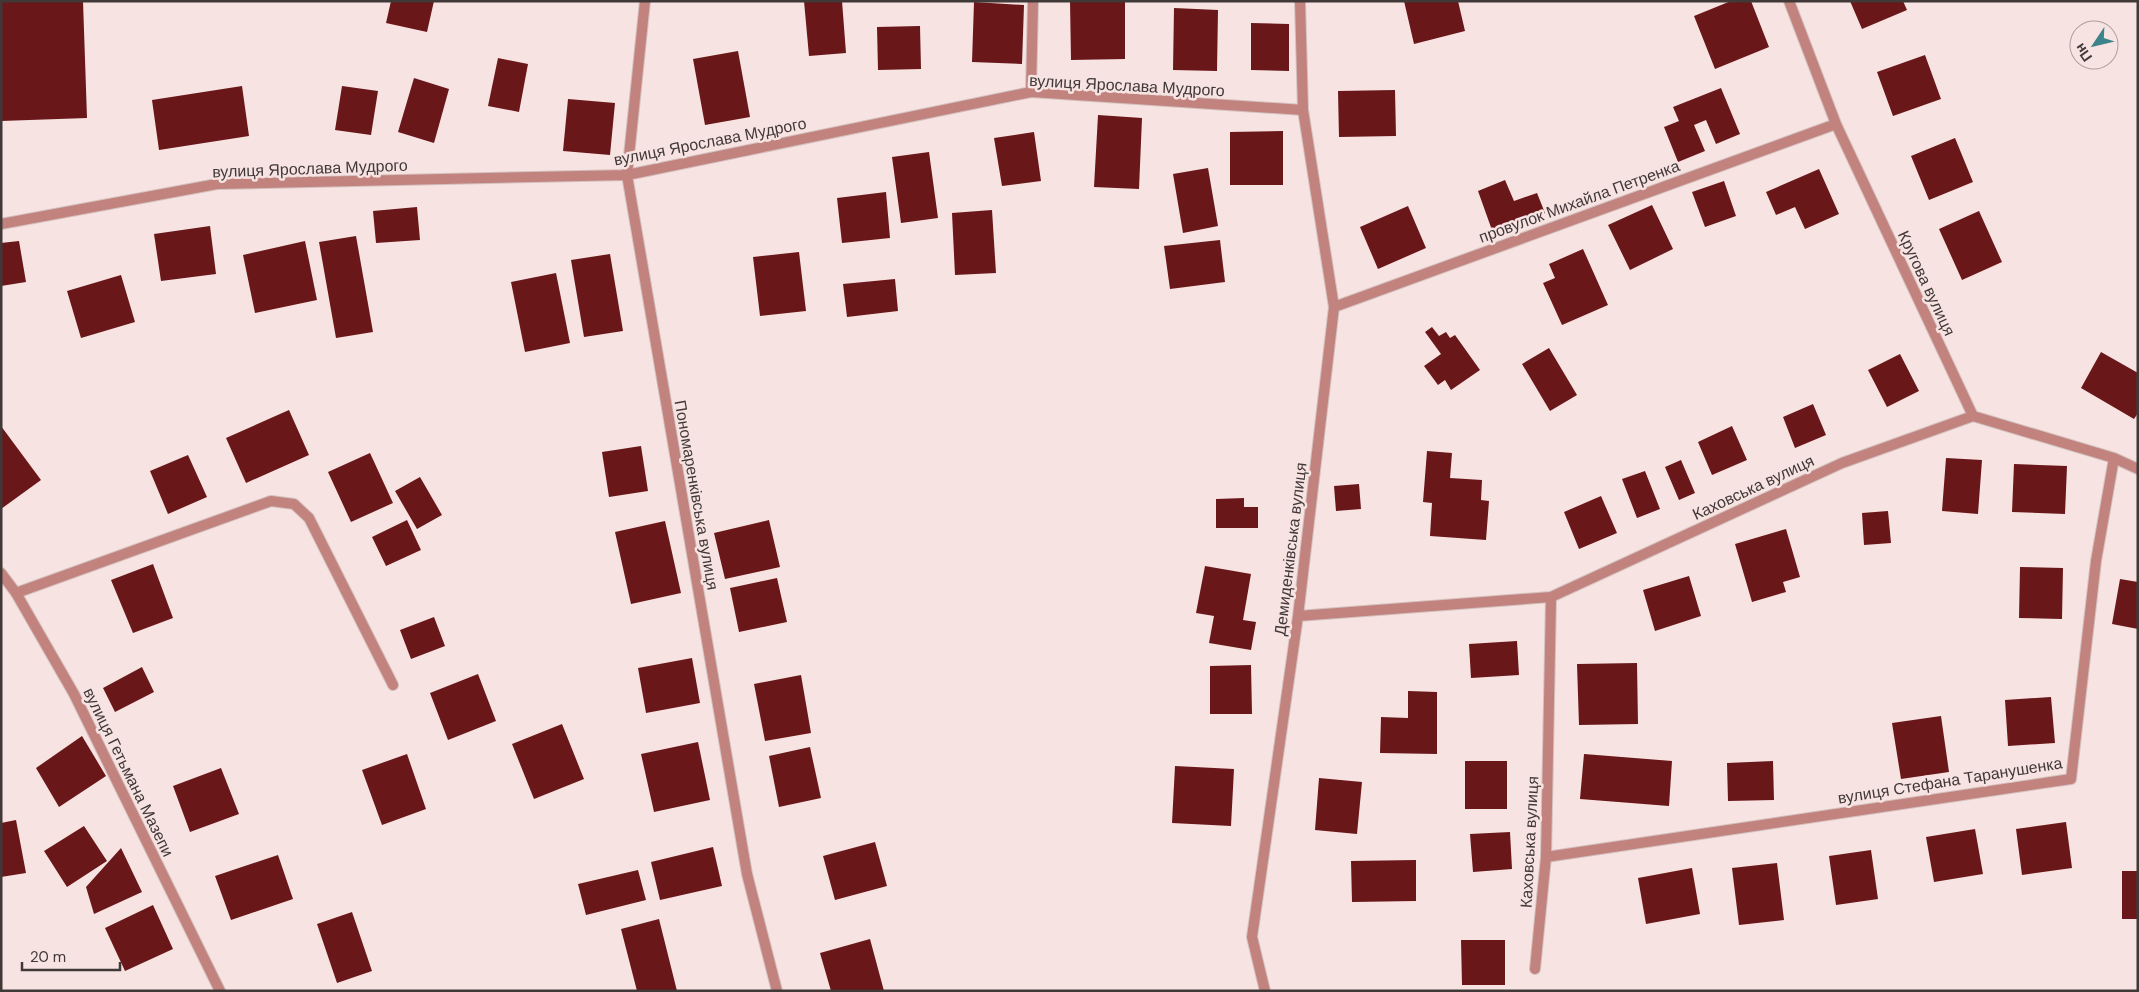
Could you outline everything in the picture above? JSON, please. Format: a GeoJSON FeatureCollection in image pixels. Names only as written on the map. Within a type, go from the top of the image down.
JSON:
{"type":"FeatureCollection","features":[{"type":"Feature","properties":{"kind":"street","name":"Пономаренківська вулиця"},"geometry":{"type":"LineString","coordinates":[[645,1],[627,175],[747,874],[777,991]]}},
{"type":"Feature","properties":{"kind":"street"},"geometry":{"type":"LineString","coordinates":[[1031,92],[1033,1]]}},
{"type":"Feature","properties":{"kind":"street","name":"Демиденківська вулиця"},"geometry":{"type":"LineString","coordinates":[[1265,991],[1252,937],[1298,616],[1334,307],[1303,110],[1300,1]]}},
{"type":"Feature","properties":{"kind":"street","name":"Кругова вулиця"},"geometry":{"type":"LineString","coordinates":[[1789,1],[1836,124],[1973,416]]}},
{"type":"Feature","properties":{"kind":"street","name":"вулиця Ярослава Мудрого"},"geometry":{"type":"LineString","coordinates":[[1,224],[217,184],[627,175],[1031,92],[1303,110]]}},
{"type":"Feature","properties":{"kind":"street","name":"провулок Михайла Петренка"},"geometry":{"type":"LineString","coordinates":[[1334,307],[1836,124]]}},
{"type":"Feature","properties":{"kind":"street"},"geometry":{"type":"LineString","coordinates":[[1973,416],[2114,458],[2138,469]]}},
{"type":"Feature","properties":{"kind":"street","name":"Каховська вулиця"},"geometry":{"type":"LineString","coordinates":[[1298,616],[1551,597],[1842,463],[1973,416]]}},
{"type":"Feature","properties":{"kind":"street","name":"вулиця Стефана Таранушенка"},"geometry":{"type":"LineString","coordinates":[[1546,857],[2071,779],[2096,561],[2114,458]]}},
{"type":"Feature","properties":{"kind":"street"},"geometry":{"type":"LineString","coordinates":[[16,593],[272,501],[294,504],[309,518],[392,685]]}},
{"type":"Feature","properties":{"kind":"street","name":"вулиця Гетьмана Мазепи"},"geometry":{"type":"LineString","coordinates":[[1,573],[16,593],[74,694],[220,991]]}},
{"type":"Feature","properties":{"kind":"street","name":"Каховська вулиця"},"geometry":{"type":"LineString","coordinates":[[1535,969],[1546,857],[1551,597]]}},
{"type":"Feature","properties":{"kind":"building"},"geometry":{"type":"Polygon","coordinates":[[[1,1],[83,1],[87,118],[1,121],[1,1]]]}},
{"type":"Feature","properties":{"kind":"building"},"geometry":{"type":"Polygon","coordinates":[[[391,1],[434,1],[427,32],[386,23],[391,1]]]}},
{"type":"Feature","properties":{"kind":"building"},"geometry":{"type":"Polygon","coordinates":[[[804,1],[842,1],[846,53],[809,56],[804,1]]]}},
{"type":"Feature","properties":{"kind":"building"},"geometry":{"type":"Polygon","coordinates":[[[1070,1],[1125,1],[1125,59],[1071,60],[1070,1]]]}},
{"type":"Feature","properties":{"kind":"building"},"geometry":{"type":"Polygon","coordinates":[[[1404,1],[1458,1],[1465,31],[1414,44],[1404,1]]]}},
{"type":"Feature","properties":{"kind":"building"},"geometry":{"type":"Polygon","coordinates":[[[1731,1],[1751,1],[1769,47],[1715,69],[1694,16],[1731,1]]]}},
{"type":"Feature","properties":{"kind":"building"},"geometry":{"type":"Polygon","coordinates":[[[1850,1],[1903,1],[1907,10],[1862,29],[1850,1]]]}},
{"type":"Feature","properties":{"kind":"building"},"geometry":{"type":"Polygon","coordinates":[[[974,2],[1024,5],[1022,64],[972,62],[974,2]]]}},
{"type":"Feature","properties":{"kind":"building"},"geometry":{"type":"Polygon","coordinates":[[[1174,8],[1218,10],[1217,71],[1173,70],[1174,8]]]}},
{"type":"Feature","properties":{"kind":"building"},"geometry":{"type":"Polygon","coordinates":[[[1251,23],[1289,24],[1289,71],[1251,70],[1251,23]]]}},
{"type":"Feature","properties":{"kind":"building"},"geometry":{"type":"Polygon","coordinates":[[[920,26],[921,69],[878,70],[877,27],[920,26]]]}},
{"type":"Feature","properties":{"kind":"building"},"geometry":{"type":"Polygon","coordinates":[[[738,51],[750,117],[705,125],[693,59],[738,51]]]}},
{"type":"Feature","properties":{"kind":"building"},"geometry":{"type":"Polygon","coordinates":[[[1925,55],[1941,99],[1893,116],[1877,72],[1925,55]]]}},
{"type":"Feature","properties":{"kind":"building"},"geometry":{"type":"Polygon","coordinates":[[[498,58],[528,64],[519,112],[488,106],[498,58]]]}},
{"type":"Feature","properties":{"kind":"building"},"geometry":{"type":"Polygon","coordinates":[[[414,78],[449,89],[434,143],[398,132],[414,78]]]}},
{"type":"Feature","properties":{"kind":"building"},"geometry":{"type":"Polygon","coordinates":[[[242,86],[249,136],[159,150],[152,100],[242,86]]]}},
{"type":"Feature","properties":{"kind":"building"},"geometry":{"type":"Polygon","coordinates":[[[342,86],[378,91],[371,135],[335,130],[342,86]]]}},
{"type":"Feature","properties":{"kind":"building"},"geometry":{"type":"Polygon","coordinates":[[[1721,88],[1740,134],[1716,144],[1706,120],[1694,125],[1705,151],[1678,162],[1664,127],[1679,121],[1673,107],[1721,88]]]}},
{"type":"Feature","properties":{"kind":"building"},"geometry":{"type":"Polygon","coordinates":[[[1395,90],[1396,136],[1339,137],[1338,91],[1395,90]]]}},
{"type":"Feature","properties":{"kind":"building"},"geometry":{"type":"Polygon","coordinates":[[[568,99],[615,103],[610,155],[563,151],[568,99]]]}},
{"type":"Feature","properties":{"kind":"building"},"geometry":{"type":"Polygon","coordinates":[[[1098,115],[1142,118],[1139,189],[1094,187],[1098,115]]]}},
{"type":"Feature","properties":{"kind":"building"},"geometry":{"type":"Polygon","coordinates":[[[1283,131],[1283,185],[1230,185],[1230,132],[1283,131]]]}},
{"type":"Feature","properties":{"kind":"building"},"geometry":{"type":"Polygon","coordinates":[[[1034,132],[1041,181],[1002,186],[994,138],[1034,132]]]}},
{"type":"Feature","properties":{"kind":"building"},"geometry":{"type":"Polygon","coordinates":[[[1955,138],[1973,182],[1929,200],[1911,156],[1955,138]]]}},
{"type":"Feature","properties":{"kind":"building"},"geometry":{"type":"Polygon","coordinates":[[[929,152],[938,218],[901,223],[892,157],[929,152]]]}},
{"type":"Feature","properties":{"kind":"building"},"geometry":{"type":"Polygon","coordinates":[[[1208,168],[1218,226],[1183,233],[1173,174],[1208,168]]]}},
{"type":"Feature","properties":{"kind":"building"},"geometry":{"type":"Polygon","coordinates":[[[1819,169],[1839,214],[1805,229],[1795,207],[1776,215],[1766,192],[1819,169]]]}},
{"type":"Feature","properties":{"kind":"building"},"geometry":{"type":"Polygon","coordinates":[[[1505,180],[1514,201],[1537,193],[1545,213],[1493,233],[1478,191],[1505,180]]]}},
{"type":"Feature","properties":{"kind":"building"},"geometry":{"type":"Polygon","coordinates":[[[1724,181],[1736,216],[1705,227],[1692,192],[1724,181]]]}},
{"type":"Feature","properties":{"kind":"building"},"geometry":{"type":"Polygon","coordinates":[[[886,192],[890,238],[842,243],[837,198],[886,192]]]}},
{"type":"Feature","properties":{"kind":"building"},"geometry":{"type":"Polygon","coordinates":[[[1652,205],[1673,249],[1630,270],[1608,225],[1652,205]]]}},
{"type":"Feature","properties":{"kind":"building"},"geometry":{"type":"Polygon","coordinates":[[[1408,206],[1426,248],[1378,269],[1360,227],[1408,206]]]}},
{"type":"Feature","properties":{"kind":"building"},"geometry":{"type":"Polygon","coordinates":[[[417,207],[420,240],[376,243],[373,211],[417,207]]]}},
{"type":"Feature","properties":{"kind":"building"},"geometry":{"type":"Polygon","coordinates":[[[992,210],[996,273],[955,275],[952,213],[992,210]]]}},
{"type":"Feature","properties":{"kind":"building"},"geometry":{"type":"Polygon","coordinates":[[[1979,211],[2002,262],[1962,280],[1939,229],[1979,211]]]}},
{"type":"Feature","properties":{"kind":"building"},"geometry":{"type":"Polygon","coordinates":[[[210,226],[216,274],[161,281],[154,234],[210,226]]]}},
{"type":"Feature","properties":{"kind":"building"},"geometry":{"type":"Polygon","coordinates":[[[356,236],[373,332],[336,338],[319,242],[356,236]]]}},
{"type":"Feature","properties":{"kind":"building"},"geometry":{"type":"Polygon","coordinates":[[[1220,240],[1225,282],[1170,289],[1164,246],[1220,240]]]}},
{"type":"Feature","properties":{"kind":"building"},"geometry":{"type":"Polygon","coordinates":[[[19,241],[26,282],[1,286],[1,243],[19,241]]]}},
{"type":"Feature","properties":{"kind":"building"},"geometry":{"type":"Polygon","coordinates":[[[305,241],[317,300],[255,313],[243,255],[305,241]]]}},
{"type":"Feature","properties":{"kind":"building"},"geometry":{"type":"Polygon","coordinates":[[[1583,249],[1608,305],[1562,325],[1543,283],[1555,278],[1549,264],[1583,249]]]}},
{"type":"Feature","properties":{"kind":"building"},"geometry":{"type":"Polygon","coordinates":[[[799,252],[806,311],[760,316],[753,257],[799,252]]]}},
{"type":"Feature","properties":{"kind":"building"},"geometry":{"type":"Polygon","coordinates":[[[610,254],[623,331],[584,337],[571,260],[610,254]]]}},
{"type":"Feature","properties":{"kind":"building"},"geometry":{"type":"Polygon","coordinates":[[[556,273],[570,343],[525,352],[511,282],[556,273]]]}},
{"type":"Feature","properties":{"kind":"building"},"geometry":{"type":"Polygon","coordinates":[[[121,275],[135,322],[81,338],[67,291],[121,275]]]}},
{"type":"Feature","properties":{"kind":"building"},"geometry":{"type":"Polygon","coordinates":[[[895,279],[898,311],[847,317],[843,284],[895,279]]]}},
{"type":"Feature","properties":{"kind":"building"},"geometry":{"type":"Polygon","coordinates":[[[1432,327],[1439,336],[1446,332],[1450,338],[1455,335],[1480,370],[1451,390],[1445,380],[1438,385],[1424,366],[1441,354],[1425,332],[1432,327]]]}},
{"type":"Feature","properties":{"kind":"building"},"geometry":{"type":"Polygon","coordinates":[[[1549,348],[1577,395],[1550,411],[1522,364],[1549,348]]]}},
{"type":"Feature","properties":{"kind":"building"},"geometry":{"type":"Polygon","coordinates":[[[2101,352],[2138,373],[2138,413],[2134,419],[2081,388],[2101,352]]]}},
{"type":"Feature","properties":{"kind":"building"},"geometry":{"type":"Polygon","coordinates":[[[1900,354],[1919,391],[1887,407],[1868,370],[1900,354]]]}},
{"type":"Feature","properties":{"kind":"building"},"geometry":{"type":"Polygon","coordinates":[[[1813,404],[1826,435],[1795,448],[1783,417],[1813,404]]]}},
{"type":"Feature","properties":{"kind":"building"},"geometry":{"type":"Polygon","coordinates":[[[289,410],[309,455],[246,483],[226,438],[289,410]]]}},
{"type":"Feature","properties":{"kind":"building"},"geometry":{"type":"Polygon","coordinates":[[[1,426],[41,480],[1,509],[1,426]]]}},
{"type":"Feature","properties":{"kind":"building"},"geometry":{"type":"Polygon","coordinates":[[[1732,426],[1747,460],[1712,475],[1698,442],[1732,426]]]}},
{"type":"Feature","properties":{"kind":"building"},"geometry":{"type":"Polygon","coordinates":[[[641,446],[648,491],[609,497],[602,452],[641,446]]]}},
{"type":"Feature","properties":{"kind":"building"},"geometry":{"type":"Polygon","coordinates":[[[1427,451],[1452,453],[1450,478],[1482,480],[1481,500],[1489,501],[1486,540],[1430,536],[1432,503],[1423,502],[1427,451]]]}},
{"type":"Feature","properties":{"kind":"building"},"geometry":{"type":"Polygon","coordinates":[[[370,453],[393,503],[351,522],[328,472],[370,453]]]}},
{"type":"Feature","properties":{"kind":"building"},"geometry":{"type":"Polygon","coordinates":[[[188,455],[207,497],[168,514],[150,471],[188,455]]]}},
{"type":"Feature","properties":{"kind":"building"},"geometry":{"type":"Polygon","coordinates":[[[1946,458],[1982,460],[1978,514],[1942,511],[1946,458]]]}},
{"type":"Feature","properties":{"kind":"building"},"geometry":{"type":"Polygon","coordinates":[[[1681,460],[1695,493],[1679,500],[1665,467],[1681,460]]]}},
{"type":"Feature","properties":{"kind":"building"},"geometry":{"type":"Polygon","coordinates":[[[2014,464],[2067,466],[2065,514],[2012,512],[2014,464]]]}},
{"type":"Feature","properties":{"kind":"building"},"geometry":{"type":"Polygon","coordinates":[[[1645,471],[1660,509],[1637,518],[1622,479],[1645,471]]]}},
{"type":"Feature","properties":{"kind":"building"},"geometry":{"type":"Polygon","coordinates":[[[420,477],[442,515],[417,529],[395,491],[420,477]]]}},
{"type":"Feature","properties":{"kind":"building"},"geometry":{"type":"Polygon","coordinates":[[[1359,484],[1361,509],[1336,511],[1334,486],[1359,484]]]}},
{"type":"Feature","properties":{"kind":"building"},"geometry":{"type":"Polygon","coordinates":[[[1601,496],[1617,533],[1579,549],[1564,512],[1601,496]]]}},
{"type":"Feature","properties":{"kind":"building"},"geometry":{"type":"Polygon","coordinates":[[[1244,498],[1244,507],[1258,507],[1258,528],[1216,528],[1216,499],[1244,498]]]}},
{"type":"Feature","properties":{"kind":"building"},"geometry":{"type":"Polygon","coordinates":[[[1888,511],[1891,543],[1864,545],[1862,513],[1888,511]]]}},
{"type":"Feature","properties":{"kind":"building"},"geometry":{"type":"Polygon","coordinates":[[[407,520],[421,550],[386,566],[372,537],[407,520]]]}},
{"type":"Feature","properties":{"kind":"building"},"geometry":{"type":"Polygon","coordinates":[[[769,520],[780,567],[725,579],[714,533],[769,520]]]}},
{"type":"Feature","properties":{"kind":"building"},"geometry":{"type":"Polygon","coordinates":[[[665,521],[681,593],[631,604],[615,532],[665,521]]]}},
{"type":"Feature","properties":{"kind":"building"},"geometry":{"type":"Polygon","coordinates":[[[1786,529],[1800,577],[1783,582],[1786,592],[1752,602],[1735,544],[1786,529]]]}},
{"type":"Feature","properties":{"kind":"building"},"geometry":{"type":"Polygon","coordinates":[[[153,564],[173,618],[133,633],[111,580],[153,564]]]}},
{"type":"Feature","properties":{"kind":"building"},"geometry":{"type":"Polygon","coordinates":[[[1205,566],[1251,574],[1243,620],[1256,622],[1251,650],[1209,643],[1214,616],[1196,613],[1205,566]]]}},
{"type":"Feature","properties":{"kind":"building"},"geometry":{"type":"Polygon","coordinates":[[[2020,567],[2063,568],[2062,619],[2019,618],[2020,567]]]}},
{"type":"Feature","properties":{"kind":"building"},"geometry":{"type":"Polygon","coordinates":[[[1689,576],[1701,616],[1655,631],[1643,590],[1689,576]]]}},
{"type":"Feature","properties":{"kind":"building"},"geometry":{"type":"Polygon","coordinates":[[[777,578],[787,622],[739,632],[730,588],[777,578]]]}},
{"type":"Feature","properties":{"kind":"building"},"geometry":{"type":"Polygon","coordinates":[[[2120,579],[2138,582],[2138,629],[2112,624],[2120,579]]]}},
{"type":"Feature","properties":{"kind":"building"},"geometry":{"type":"Polygon","coordinates":[[[434,617],[445,646],[411,659],[400,630],[434,617]]]}},
{"type":"Feature","properties":{"kind":"building"},"geometry":{"type":"Polygon","coordinates":[[[1517,641],[1519,675],[1471,678],[1469,644],[1517,641]]]}},
{"type":"Feature","properties":{"kind":"building"},"geometry":{"type":"Polygon","coordinates":[[[692,658],[700,703],[646,713],[638,668],[692,658]]]}},
{"type":"Feature","properties":{"kind":"building"},"geometry":{"type":"Polygon","coordinates":[[[1637,663],[1638,724],[1579,725],[1577,664],[1637,663]]]}},
{"type":"Feature","properties":{"kind":"building"},"geometry":{"type":"Polygon","coordinates":[[[1251,665],[1252,714],[1210,714],[1210,666],[1251,665]]]}},
{"type":"Feature","properties":{"kind":"building"},"geometry":{"type":"Polygon","coordinates":[[[142,667],[154,692],[115,712],[103,688],[142,667]]]}},
{"type":"Feature","properties":{"kind":"building"},"geometry":{"type":"Polygon","coordinates":[[[478,674],[496,721],[448,740],[430,693],[478,674]]]}},
{"type":"Feature","properties":{"kind":"building"},"geometry":{"type":"Polygon","coordinates":[[[801,675],[811,733],[765,741],[754,684],[801,675]]]}},
{"type":"Feature","properties":{"kind":"building"},"geometry":{"type":"Polygon","coordinates":[[[1408,691],[1437,692],[1437,754],[1380,753],[1381,717],[1408,718],[1408,691]]]}},
{"type":"Feature","properties":{"kind":"building"},"geometry":{"type":"Polygon","coordinates":[[[2051,697],[2055,743],[2008,746],[2005,700],[2051,697]]]}},
{"type":"Feature","properties":{"kind":"building"},"geometry":{"type":"Polygon","coordinates":[[[1941,716],[1949,772],[1901,779],[1892,723],[1941,716]]]}},
{"type":"Feature","properties":{"kind":"building"},"geometry":{"type":"Polygon","coordinates":[[[562,724],[584,779],[534,799],[512,744],[562,724]]]}},
{"type":"Feature","properties":{"kind":"building"},"geometry":{"type":"Polygon","coordinates":[[[82,736],[106,776],[59,807],[36,768],[82,736]]]}},
{"type":"Feature","properties":{"kind":"building"},"geometry":{"type":"Polygon","coordinates":[[[698,742],[710,800],[654,812],[641,754],[698,742]]]}},
{"type":"Feature","properties":{"kind":"building"},"geometry":{"type":"Polygon","coordinates":[[[810,747],[821,798],[779,807],[769,756],[810,747]]]}},
{"type":"Feature","properties":{"kind":"building"},"geometry":{"type":"Polygon","coordinates":[[[407,754],[426,809],[382,825],[362,770],[407,754]]]}},
{"type":"Feature","properties":{"kind":"building"},"geometry":{"type":"Polygon","coordinates":[[[1584,754],[1672,761],[1669,806],[1580,799],[1584,754]]]}},
{"type":"Feature","properties":{"kind":"building"},"geometry":{"type":"Polygon","coordinates":[[[1465,761],[1507,761],[1507,809],[1465,809],[1465,761]]]}},
{"type":"Feature","properties":{"kind":"building"},"geometry":{"type":"Polygon","coordinates":[[[1773,761],[1774,800],[1728,801],[1727,763],[1773,761]]]}},
{"type":"Feature","properties":{"kind":"building"},"geometry":{"type":"Polygon","coordinates":[[[1175,766],[1234,769],[1231,826],[1172,823],[1175,766]]]}},
{"type":"Feature","properties":{"kind":"building"},"geometry":{"type":"Polygon","coordinates":[[[221,768],[239,814],[190,832],[173,786],[221,768]]]}},
{"type":"Feature","properties":{"kind":"building"},"geometry":{"type":"Polygon","coordinates":[[[1319,778],[1362,782],[1357,834],[1315,830],[1319,778]]]}},
{"type":"Feature","properties":{"kind":"building"},"geometry":{"type":"Polygon","coordinates":[[[16,820],[26,873],[1,877],[1,823],[16,820]]]}},
{"type":"Feature","properties":{"kind":"building"},"geometry":{"type":"Polygon","coordinates":[[[2066,822],[2072,868],[2022,875],[2016,829],[2066,822]]]}},
{"type":"Feature","properties":{"kind":"building"},"geometry":{"type":"Polygon","coordinates":[[[84,826],[107,861],[67,887],[44,851],[84,826]]]}},
{"type":"Feature","properties":{"kind":"building"},"geometry":{"type":"Polygon","coordinates":[[[1975,829],[1983,874],[1934,882],[1926,837],[1975,829]]]}},
{"type":"Feature","properties":{"kind":"building"},"geometry":{"type":"Polygon","coordinates":[[[1510,832],[1512,869],[1473,872],[1470,834],[1510,832]]]}},
{"type":"Feature","properties":{"kind":"building"},"geometry":{"type":"Polygon","coordinates":[[[875,842],[887,886],[835,900],[823,856],[875,842]]]}},
{"type":"Feature","properties":{"kind":"building"},"geometry":{"type":"Polygon","coordinates":[[[713,847],[722,886],[660,900],[651,862],[713,847]]]}},
{"type":"Feature","properties":{"kind":"building"},"geometry":{"type":"Polygon","coordinates":[[[121,848],[142,892],[94,914],[86,887],[121,848]]]}},
{"type":"Feature","properties":{"kind":"building"},"geometry":{"type":"Polygon","coordinates":[[[1871,850],[1878,899],[1836,905],[1829,856],[1871,850]]]}},
{"type":"Feature","properties":{"kind":"building"},"geometry":{"type":"Polygon","coordinates":[[[278,855],[293,899],[231,920],[215,876],[278,855]]]}},
{"type":"Feature","properties":{"kind":"building"},"geometry":{"type":"Polygon","coordinates":[[[1416,860],[1416,901],[1352,902],[1351,861],[1416,860]]]}},
{"type":"Feature","properties":{"kind":"building"},"geometry":{"type":"Polygon","coordinates":[[[1777,863],[1784,920],[1739,925],[1732,868],[1777,863]]]}},
{"type":"Feature","properties":{"kind":"building"},"geometry":{"type":"Polygon","coordinates":[[[1692,868],[1700,914],[1646,924],[1638,878],[1692,868]]]}},
{"type":"Feature","properties":{"kind":"building"},"geometry":{"type":"Polygon","coordinates":[[[638,870],[646,900],[586,915],[578,884],[638,870]]]}},
{"type":"Feature","properties":{"kind":"building"},"geometry":{"type":"Polygon","coordinates":[[[2122,871],[2138,871],[2138,919],[2122,919],[2122,871]]]}},
{"type":"Feature","properties":{"kind":"building"},"geometry":{"type":"Polygon","coordinates":[[[153,905],[173,949],[125,971],[105,928],[153,905]]]}},
{"type":"Feature","properties":{"kind":"building"},"geometry":{"type":"Polygon","coordinates":[[[352,912],[372,971],[337,983],[317,924],[352,912]]]}},
{"type":"Feature","properties":{"kind":"building"},"geometry":{"type":"Polygon","coordinates":[[[659,919],[677,991],[637,991],[621,929],[659,919]]]}},
{"type":"Feature","properties":{"kind":"building"},"geometry":{"type":"Polygon","coordinates":[[[870,939],[884,991],[831,991],[820,953],[870,939]]]}},
{"type":"Feature","properties":{"kind":"building"},"geometry":{"type":"Polygon","coordinates":[[[1461,940],[1505,940],[1505,985],[1462,985],[1461,940]]]}}]}
